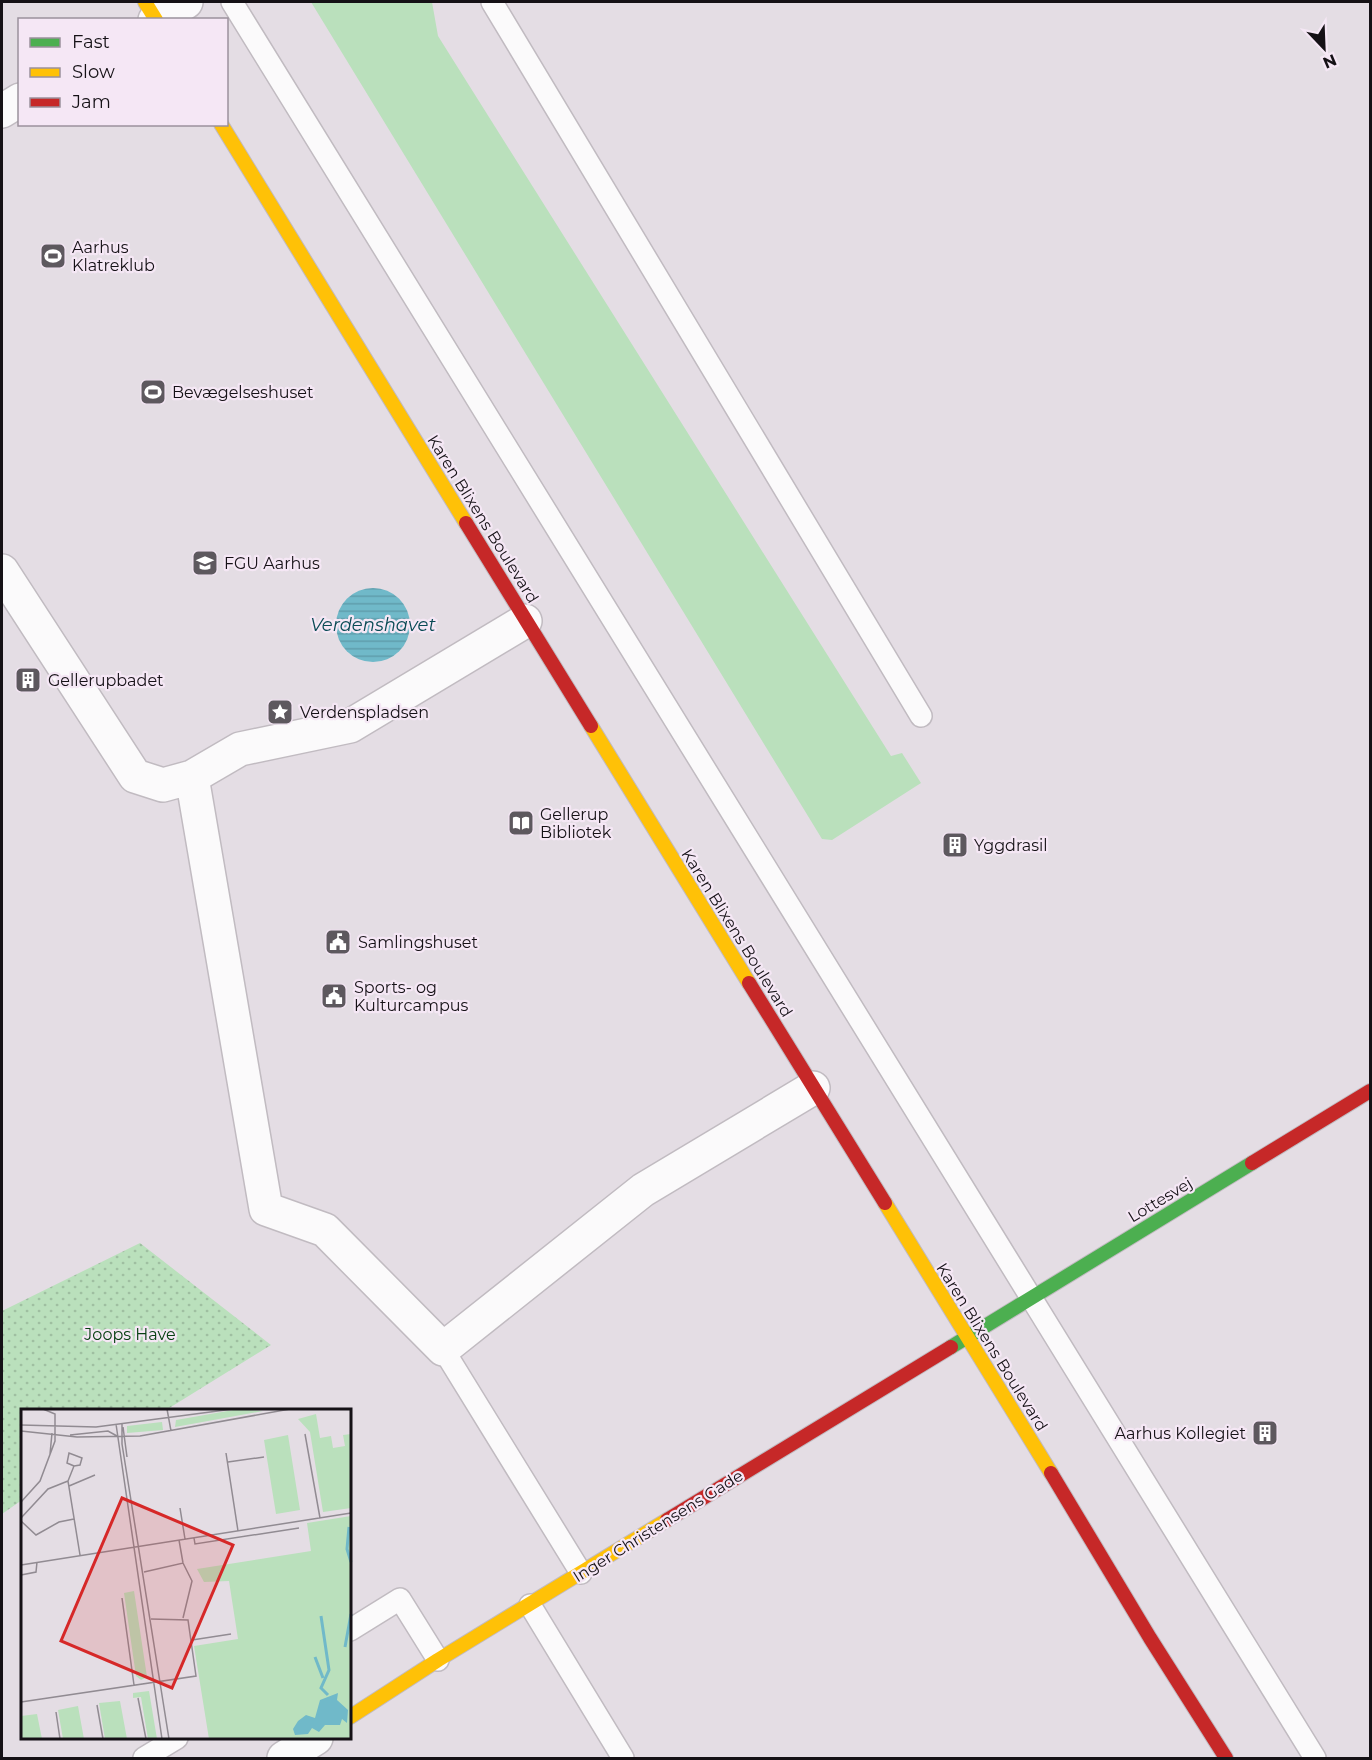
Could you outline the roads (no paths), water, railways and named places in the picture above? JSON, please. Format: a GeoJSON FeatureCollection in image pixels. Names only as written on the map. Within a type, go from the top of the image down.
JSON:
{"type":"FeatureCollection","features":[{"type":"Feature","properties":{"kind":"street"},"geometry":{"type":"LineString","coordinates":[[145,2],[155,18]]}},
{"type":"Feature","properties":{"kind":"street"},"geometry":{"type":"LineString","coordinates":[[158,18],[186,2]]}},
{"type":"Feature","properties":{"kind":"street"},"geometry":{"type":"LineString","coordinates":[[2,111],[18,101]]}},
{"type":"Feature","properties":{"kind":"street","name":"Karen Blixens Boulevard"},"geometry":{"type":"LineString","coordinates":[[222,126],[1150,1638],[1226,1758]]}},
{"type":"Feature","properties":{"kind":"street"},"geometry":{"type":"LineString","coordinates":[[4,581],[135,776],[163,785],[192,777],[240,749],[350,726],[525,621]]}},
{"type":"Feature","properties":{"kind":"street"},"geometry":{"type":"LineString","coordinates":[[192,777],[266,1209],[325,1230],[443,1349],[643,1190],[813,1088]]}},
{"type":"Feature","properties":{"kind":"street","name":"Lottesvej"},"geometry":{"type":"LineString","coordinates":[[967,1337],[1371,1091]]}},
{"type":"Feature","properties":{"kind":"street","name":"Inger Christensens Gade"},"geometry":{"type":"LineString","coordinates":[[351,1716],[438,1660],[967,1337]]}},
{"type":"Feature","properties":{"kind":"lane"},"geometry":{"type":"LineString","coordinates":[[232,2],[1314,1758]]}},
{"type":"Feature","properties":{"kind":"lane"},"geometry":{"type":"LineString","coordinates":[[492,2],[921,716]]}},
{"type":"Feature","properties":{"kind":"lane"},"geometry":{"type":"LineString","coordinates":[[443,1349],[581,1573]]}},
{"type":"Feature","properties":{"kind":"lane"},"geometry":{"type":"LineString","coordinates":[[351,1629],[400,1599],[438,1660]]}},
{"type":"Feature","properties":{"kind":"lane"},"geometry":{"type":"LineString","coordinates":[[530,1605],[623,1758]]}},
{"type":"Feature","properties":{"kind":"lane"},"geometry":{"type":"LineString","coordinates":[[144,1758],[174,1739]]}},
{"type":"Feature","properties":{"kind":"water","name":"Verdenshavet"},"geometry":{"type":"Polygon","coordinates":[[[366,588],[380,588],[394,594],[404,604],[410,618],[408,639],[394,656],[380,662],[366,662],[352,656],[342,646],[336,632],[336,618],[342,604],[352,594],[366,588]]]}},
{"type":"Feature","properties":{"kind":"place","name":"Aarhus Klatreklub"},"geometry":{"type":"Point","coordinates":[53,256]}},
{"type":"Feature","properties":{"kind":"place","name":"Bevægelseshuset"},"geometry":{"type":"Point","coordinates":[153,392]}},
{"type":"Feature","properties":{"kind":"place","name":"FGU Aarhus"},"geometry":{"type":"Point","coordinates":[205,563]}},
{"type":"Feature","properties":{"kind":"place","name":"Gellerupbadet"},"geometry":{"type":"Point","coordinates":[28,680]}},
{"type":"Feature","properties":{"kind":"place","name":"Verdenspladsen"},"geometry":{"type":"Point","coordinates":[280,712]}},
{"type":"Feature","properties":{"kind":"place","name":"Gellerup Bibliotek"},"geometry":{"type":"Point","coordinates":[521,823]}},
{"type":"Feature","properties":{"kind":"place","name":"Yggdrasil"},"geometry":{"type":"Point","coordinates":[955,845]}},
{"type":"Feature","properties":{"kind":"place","name":"Samlingshuset"},"geometry":{"type":"Point","coordinates":[338,942]}},
{"type":"Feature","properties":{"kind":"place","name":"Sports- og Kulturcampus"},"geometry":{"type":"Point","coordinates":[334,996]}},
{"type":"Feature","properties":{"kind":"place","name":"Aarhus Kollegiet"},"geometry":{"type":"Point","coordinates":[1265,1433]}},
{"type":"Feature","properties":{"kind":"park label","name":"Joops Have"},"geometry":{"type":"Point","coordinates":[130,1334]}}]}
